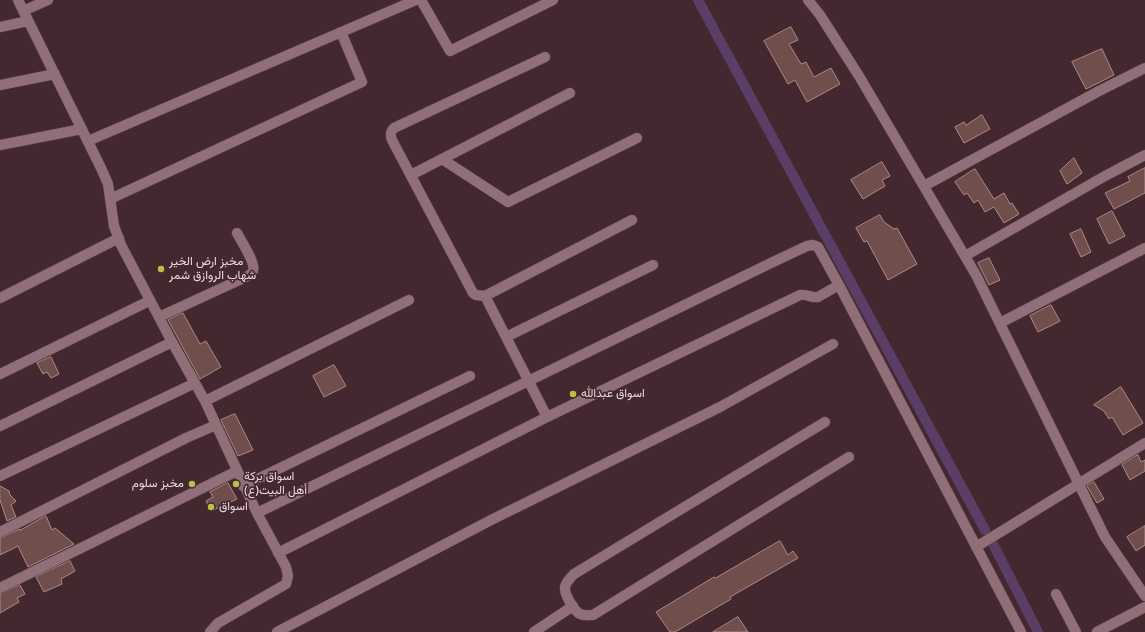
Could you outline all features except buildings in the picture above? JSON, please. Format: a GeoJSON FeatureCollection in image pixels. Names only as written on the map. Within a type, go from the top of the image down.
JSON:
{"type":"FeatureCollection","features":[{"type":"Feature","properties":{"kind":"street"},"geometry":{"type":"LineString","coordinates":[[18,0],[88,140],[108,184],[114,226],[119,238],[172,342],[205,401],[243,486],[286,567],[288,576],[286,584],[218,622],[210,632]]}},
{"type":"Feature","properties":{"kind":"street"},"geometry":{"type":"LineString","coordinates":[[23,11],[48,0]]}},
{"type":"Feature","properties":{"kind":"street"},"geometry":{"type":"LineString","coordinates":[[88,140],[416,0]]}},
{"type":"Feature","properties":{"kind":"street"},"geometry":{"type":"LineString","coordinates":[[421,0],[450,51],[553,0]]}},
{"type":"Feature","properties":{"kind":"street"},"geometry":{"type":"LineString","coordinates":[[808,0],[820,15],[859,76],[976,275],[1104,537],[1145,596]]}},
{"type":"Feature","properties":{"kind":"street"},"geometry":{"type":"LineString","coordinates":[[0,27],[28,21]]}},
{"type":"Feature","properties":{"kind":"street"},"geometry":{"type":"LineString","coordinates":[[110,199],[362,82],[341,32]]}},
{"type":"Feature","properties":{"kind":"street"},"geometry":{"type":"LineString","coordinates":[[545,57],[394,128],[390,135],[473,293],[476,295],[486,296],[632,220]]}},
{"type":"Feature","properties":{"kind":"street"},"geometry":{"type":"LineString","coordinates":[[924,186],[1099,91],[1145,68]]}},
{"type":"Feature","properties":{"kind":"street"},"geometry":{"type":"LineString","coordinates":[[0,85],[55,74]]}},
{"type":"Feature","properties":{"kind":"street"},"geometry":{"type":"LineString","coordinates":[[411,175],[570,93]]}},
{"type":"Feature","properties":{"kind":"street"},"geometry":{"type":"LineString","coordinates":[[0,145],[82,129]]}},
{"type":"Feature","properties":{"kind":"street"},"geometry":{"type":"LineString","coordinates":[[442,159],[508,202],[637,138]]}},
{"type":"Feature","properties":{"kind":"street"},"geometry":{"type":"LineString","coordinates":[[964,256],[1145,155]]}},
{"type":"Feature","properties":{"kind":"street"},"geometry":{"type":"LineString","coordinates":[[159,317],[248,276],[252,272],[253,265],[251,259],[237,233]]}},
{"type":"Feature","properties":{"kind":"street"},"geometry":{"type":"LineString","coordinates":[[0,298],[119,238]]}},
{"type":"Feature","properties":{"kind":"street"},"geometry":{"type":"LineString","coordinates":[[257,513],[528,380],[807,246],[813,245],[818,247],[839,285],[1021,632]]}},
{"type":"Feature","properties":{"kind":"street"},"geometry":{"type":"LineString","coordinates":[[1000,324],[1145,248]]}},
{"type":"Feature","properties":{"kind":"street"},"geometry":{"type":"LineString","coordinates":[[506,337],[653,265]]}},
{"type":"Feature","properties":{"kind":"street"},"geometry":{"type":"LineString","coordinates":[[278,553],[547,417],[800,295],[818,297],[839,285]]}},
{"type":"Feature","properties":{"kind":"street"},"geometry":{"type":"LineString","coordinates":[[486,296],[547,417]]}},
{"type":"Feature","properties":{"kind":"street"},"geometry":{"type":"LineString","coordinates":[[205,401],[409,300]]}},
{"type":"Feature","properties":{"kind":"street"},"geometry":{"type":"LineString","coordinates":[[0,374],[146,302]]}},
{"type":"Feature","properties":{"kind":"street"},"geometry":{"type":"LineString","coordinates":[[0,426],[172,342]]}},
{"type":"Feature","properties":{"kind":"street"},"geometry":{"type":"LineString","coordinates":[[277,632],[493,519],[720,407],[833,344]]}},
{"type":"Feature","properties":{"kind":"street"},"geometry":{"type":"LineString","coordinates":[[243,486],[470,376]]}},
{"type":"Feature","properties":{"kind":"street"},"geometry":{"type":"LineString","coordinates":[[0,476],[195,383]]}},
{"type":"Feature","properties":{"kind":"street"},"geometry":{"type":"LineString","coordinates":[[825,422],[574,574],[565,587],[566,594],[573,606],[579,614],[586,616],[593,615],[603,610],[849,457]]}},
{"type":"Feature","properties":{"kind":"street"},"geometry":{"type":"LineString","coordinates":[[0,532],[186,438],[216,425]]}},
{"type":"Feature","properties":{"kind":"street"},"geometry":{"type":"LineString","coordinates":[[976,547],[1078,483],[1145,444]]}},
{"type":"Feature","properties":{"kind":"street"},"geometry":{"type":"LineString","coordinates":[[0,588],[237,472]]}},
{"type":"Feature","properties":{"kind":"street"},"geometry":{"type":"LineString","coordinates":[[1056,594],[1076,632]]}},
{"type":"Feature","properties":{"kind":"street"},"geometry":{"type":"LineString","coordinates":[[534,632],[573,606]]}},
{"type":"Feature","properties":{"kind":"street"},"geometry":{"type":"LineString","coordinates":[[1097,632],[1145,607]]}},
{"type":"Feature","properties":{"kind":"waterway"},"geometry":{"type":"LineString","coordinates":[[698,0],[985,530]]}},
{"type":"Feature","properties":{"kind":"waterway"},"geometry":{"type":"LineString","coordinates":[[993,544],[1038,632]]}},
{"type":"Feature","properties":{"kind":"place","name":"مخبز ارض الخير شهاب الروازق شمر"},"geometry":{"type":"Point","coordinates":[161,269]}},
{"type":"Feature","properties":{"kind":"place","name":"اسواق عبدالله"},"geometry":{"type":"Point","coordinates":[573,394]}},
{"type":"Feature","properties":{"kind":"place","name":"مخبز سلوم"},"geometry":{"type":"Point","coordinates":[192,484]}},
{"type":"Feature","properties":{"kind":"place","name":"اسواق بركة أهل البيت(ع)"},"geometry":{"type":"Point","coordinates":[236,484]}},
{"type":"Feature","properties":{"kind":"place","name":"اسواق"},"geometry":{"type":"Point","coordinates":[211,507]}}]}
